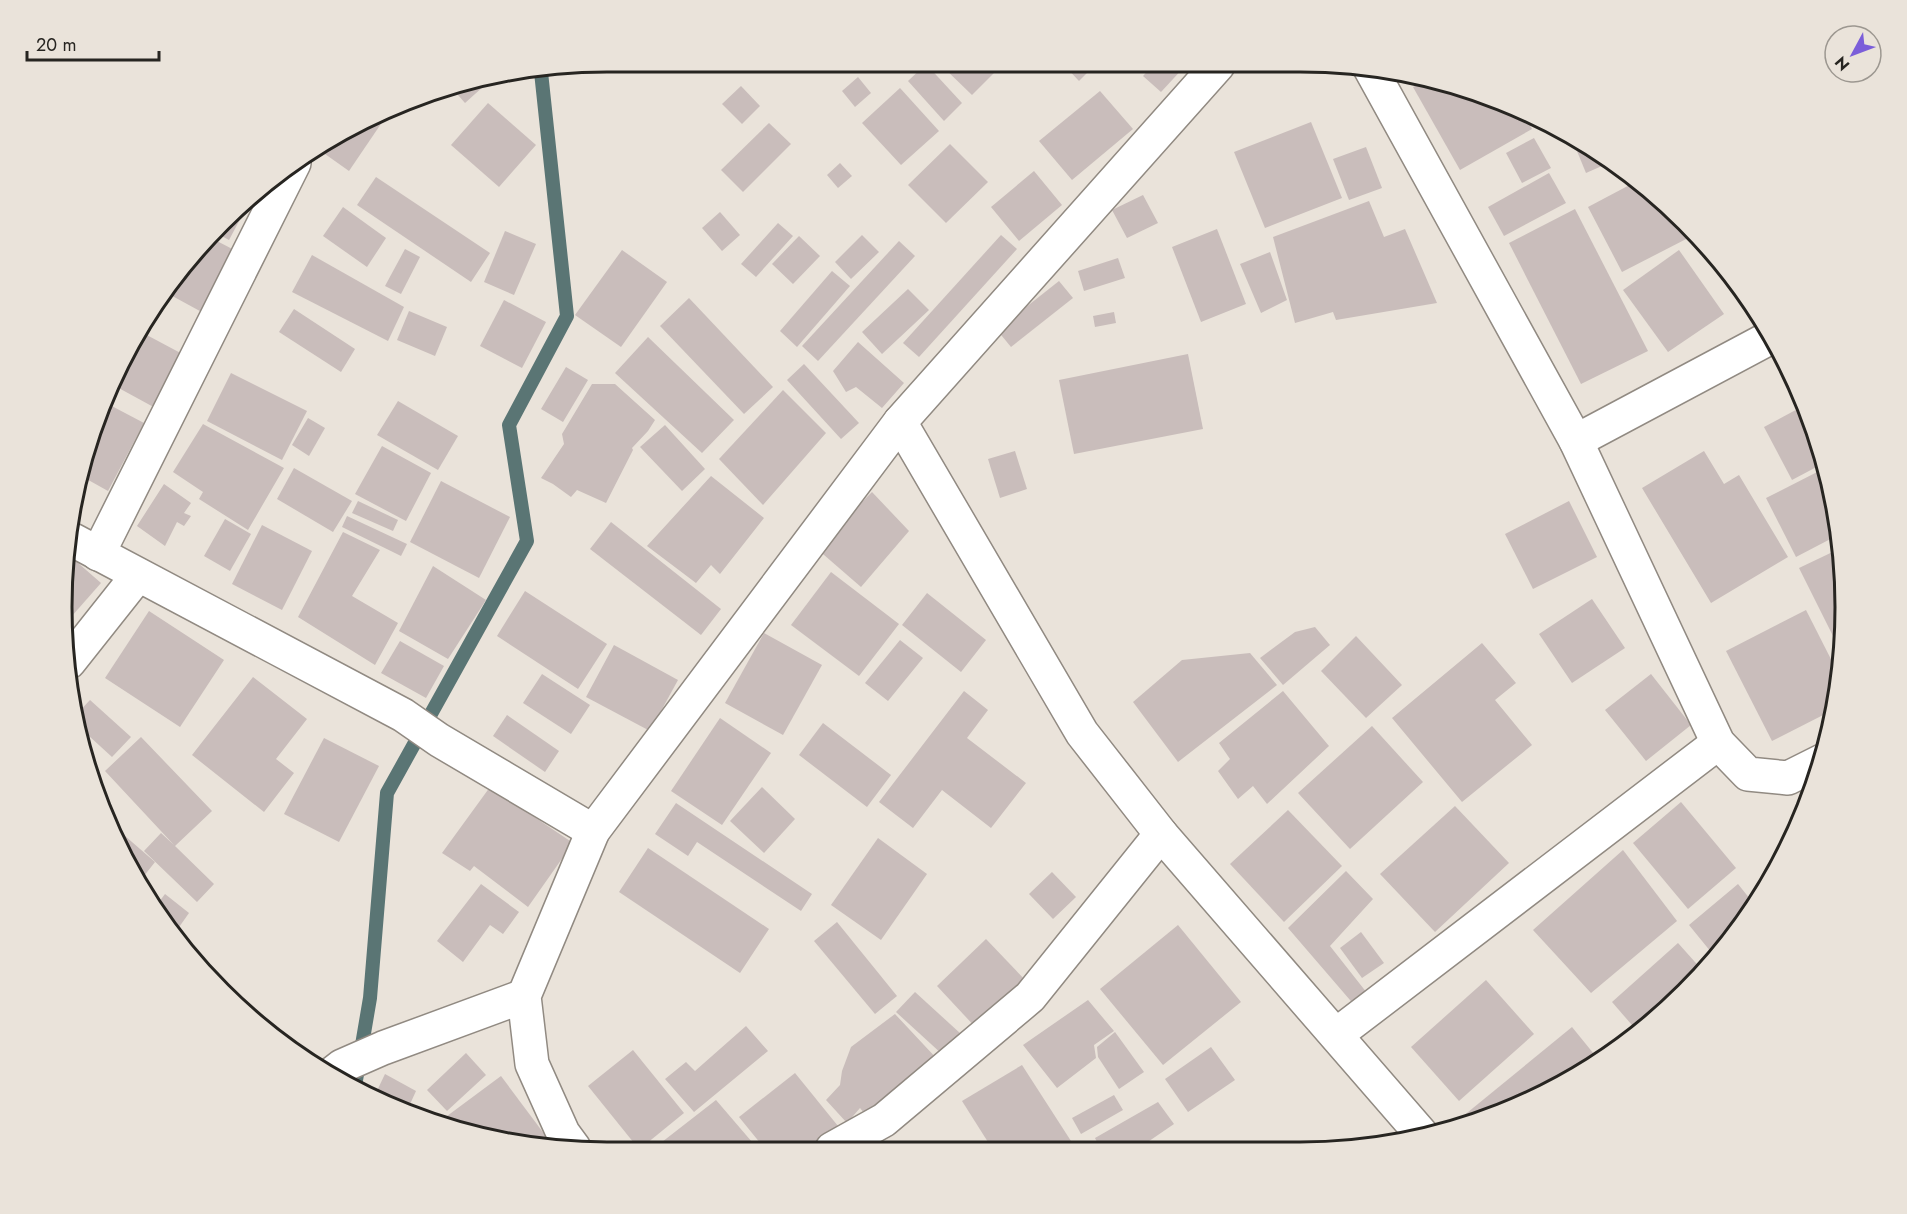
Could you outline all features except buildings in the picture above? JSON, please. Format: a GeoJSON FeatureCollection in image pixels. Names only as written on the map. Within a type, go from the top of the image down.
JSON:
{"type":"FeatureCollection","features":[{"type":"Feature","properties":{"kind":"street"},"geometry":{"type":"LineString","coordinates":[[569,1141],[532,1064],[524,996],[593,831],[900,422],[1212,72]]}},
{"type":"Feature","properties":{"kind":"street"},"geometry":{"type":"LineString","coordinates":[[1376,78],[1576,441],[1718,743],[1748,774],[1788,778],[1811,767]]}},
{"type":"Feature","properties":{"kind":"street"},"geometry":{"type":"LineString","coordinates":[[284,180],[85,547],[403,715],[439,740],[593,831]]}},
{"type":"Feature","properties":{"kind":"street"},"geometry":{"type":"LineString","coordinates":[[1576,441],[1764,341]]}},
{"type":"Feature","properties":{"kind":"street"},"geometry":{"type":"LineString","coordinates":[[900,422],[1082,733],[1161,834],[1417,1129]]}},
{"type":"Feature","properties":{"kind":"street"},"geometry":{"type":"LineString","coordinates":[[74,655],[138,575]]}},
{"type":"Feature","properties":{"kind":"street"},"geometry":{"type":"LineString","coordinates":[[1336,1035],[1718,743]]}},
{"type":"Feature","properties":{"kind":"street"},"geometry":{"type":"LineString","coordinates":[[845,1142],[884,1120],[1030,997],[1161,834]]}},
{"type":"Feature","properties":{"kind":"street"},"geometry":{"type":"LineString","coordinates":[[338,1069],[384,1048],[524,996]]}},
{"type":"Feature","properties":{"kind":"waterway"},"geometry":{"type":"LineString","coordinates":[[356,1079],[370,998],[387,793],[527,541],[509,425],[567,316],[541,76]]}}]}
